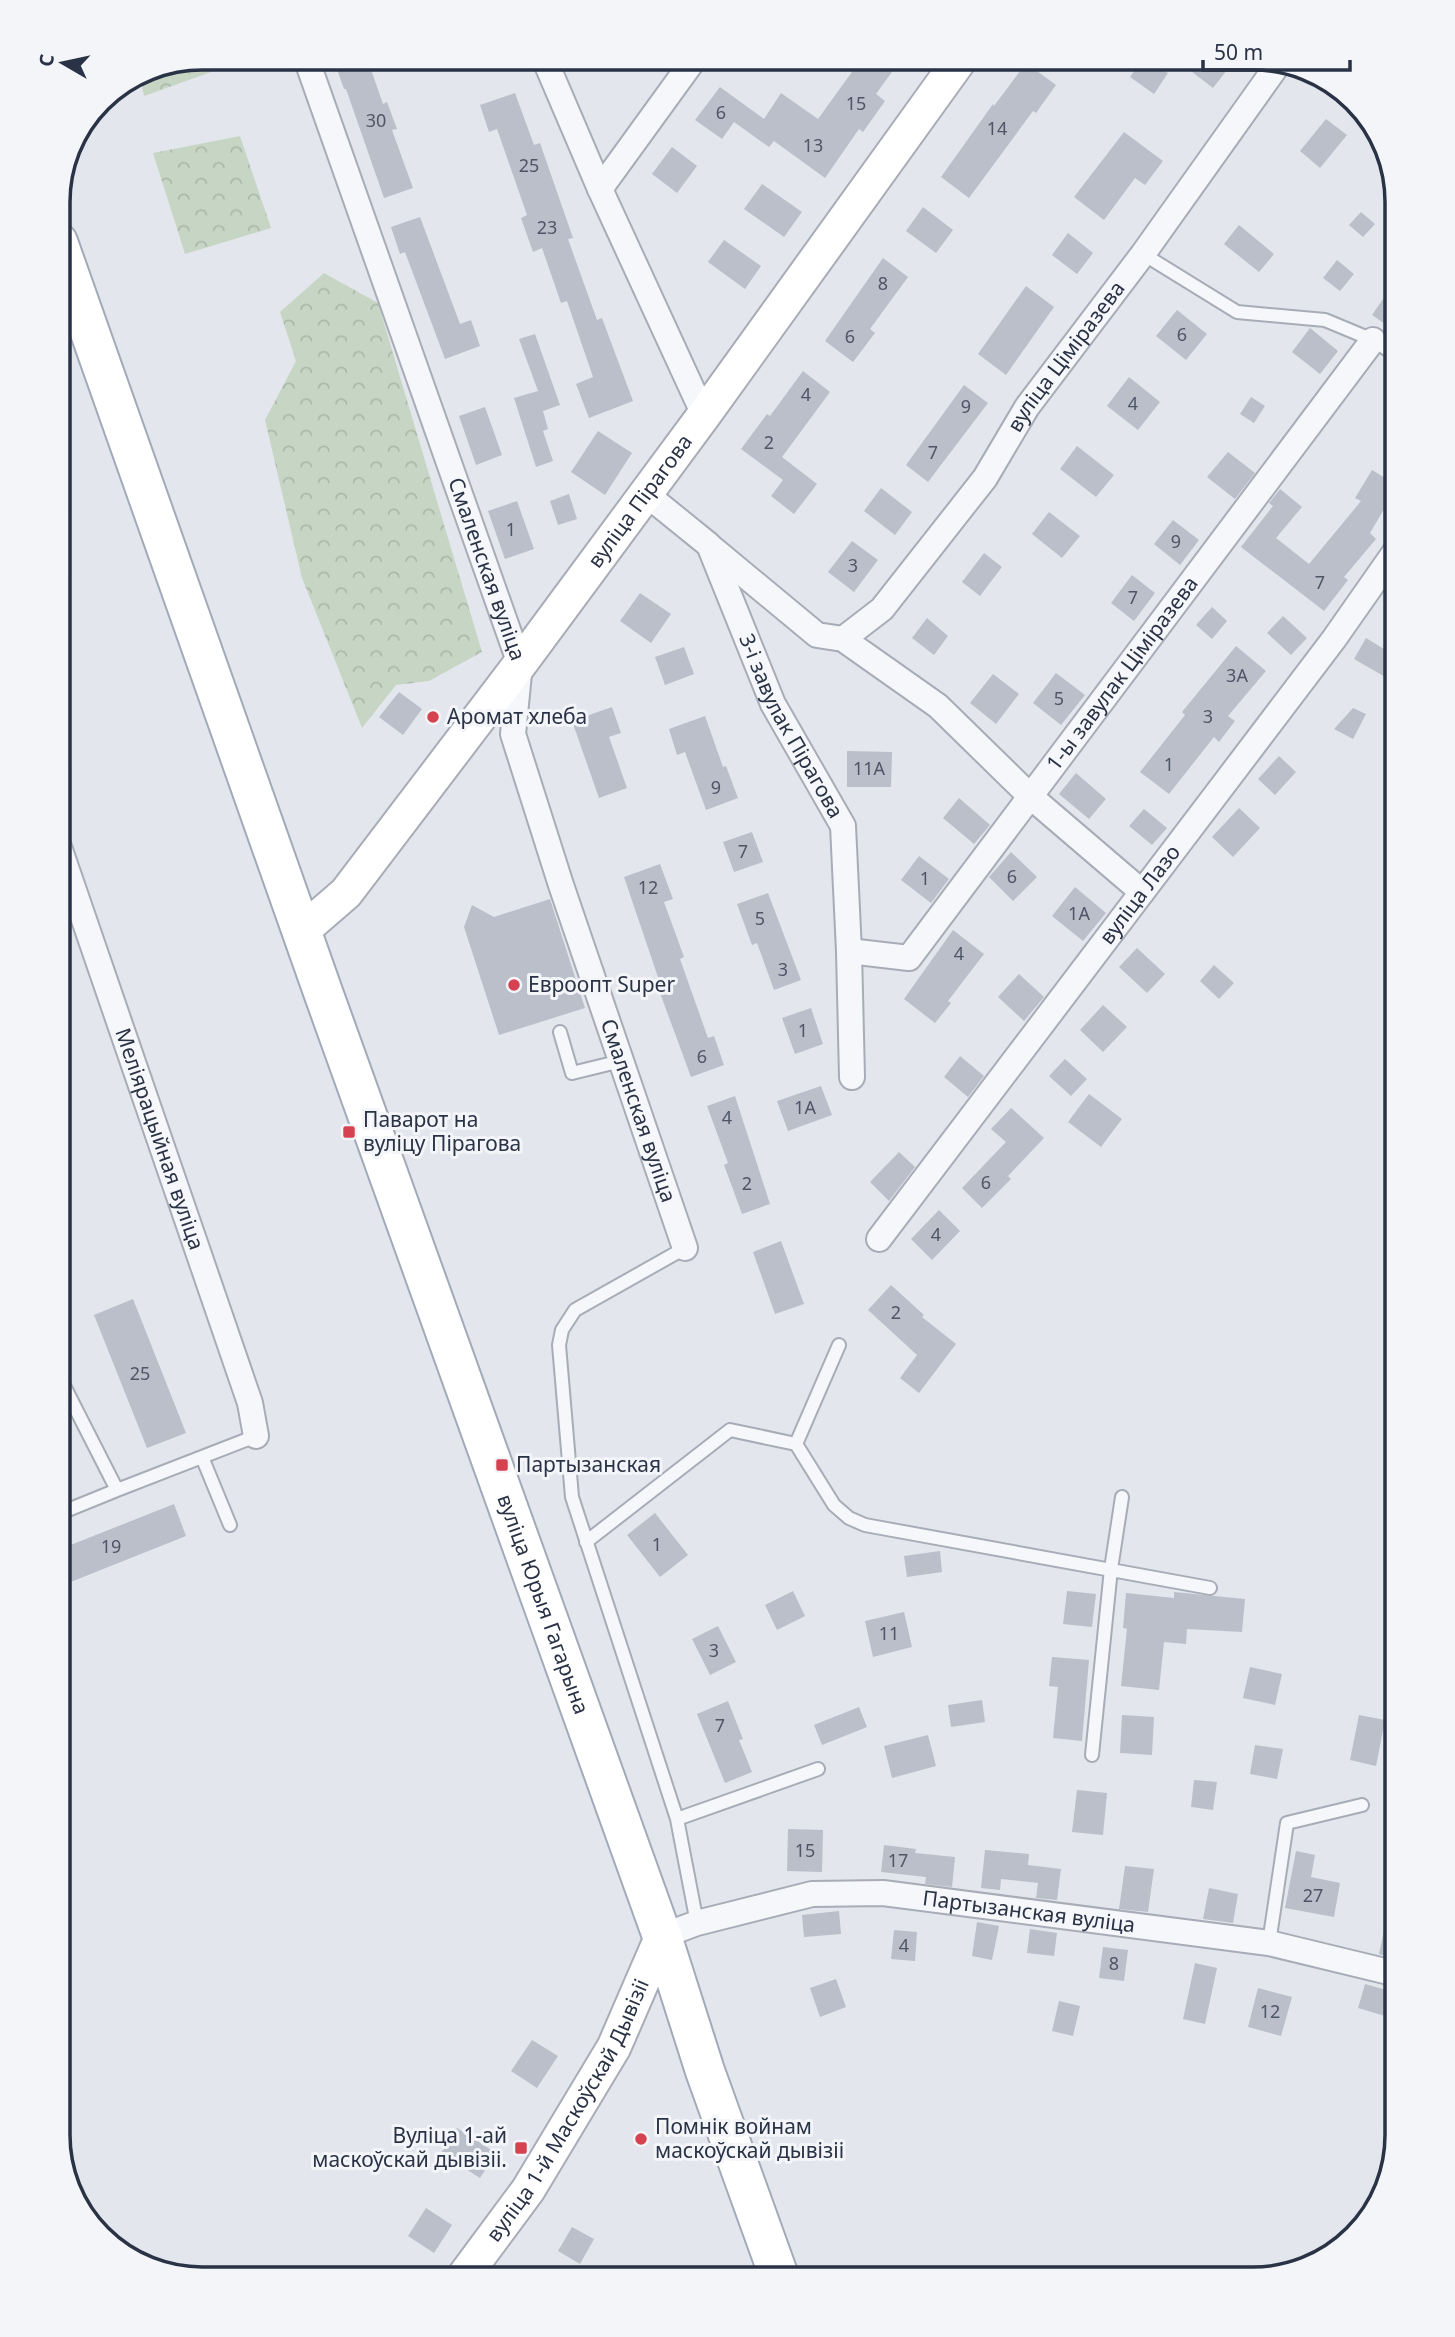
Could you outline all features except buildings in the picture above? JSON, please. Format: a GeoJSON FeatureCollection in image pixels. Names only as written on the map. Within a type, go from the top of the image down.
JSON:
{"type":"FeatureCollection","features":[{"type":"Feature","properties":{"kind":"main road","name":"вуліца Пірагова"},"geometry":{"type":"LineString","coordinates":[[302,931],[346,893],[520,664],[704,415],[952,70]]}},
{"type":"Feature","properties":{"kind":"main road","name":"вуліца Юрыя Гагарына"},"geometry":{"type":"LineString","coordinates":[[70,276],[662,1936],[705,2071],[776,2267]]}},
{"type":"Feature","properties":{"kind":"main road","name":"вуліца 1-й Маскоўскай Дывізіі"},"geometry":{"type":"LineString","coordinates":[[472,2267],[528,2190],[614,2047],[662,1936]]}},
{"type":"Feature","properties":{"kind":"street","name":"Смаленская вуліца"},"geometry":{"type":"LineString","coordinates":[[310,70],[520,664],[513,734],[561,885],[685,1248]]}},
{"type":"Feature","properties":{"kind":"street"},"geometry":{"type":"LineString","coordinates":[[549,70],[600,189],[704,415]]}},
{"type":"Feature","properties":{"kind":"street"},"geometry":{"type":"LineString","coordinates":[[600,189],[686,70]]}},
{"type":"Feature","properties":{"kind":"street","name":"вуліца Ціміразева"},"geometry":{"type":"LineString","coordinates":[[843,639],[882,609],[985,478],[1027,407],[1143,254],[1273,72]]}},
{"type":"Feature","properties":{"kind":"street","name":"1-ы завулак Ціміразева"},"geometry":{"type":"LineString","coordinates":[[849,951],[909,958],[1373,340]]}},
{"type":"Feature","properties":{"kind":"street","name":"3-і завулак Пірагова"},"geometry":{"type":"LineString","coordinates":[[646,494],[709,545],[773,704],[843,826],[852,1077]]}},
{"type":"Feature","properties":{"kind":"street"},"geometry":{"type":"LineString","coordinates":[[709,545],[817,635],[843,639],[938,706],[1031,797],[1142,891]]}},
{"type":"Feature","properties":{"kind":"street","name":"вуліца Лазо"},"geometry":{"type":"LineString","coordinates":[[879,1239],[1335,639],[1385,566]]}},
{"type":"Feature","properties":{"kind":"street","name":"Меліярацыйная вуліца"},"geometry":{"type":"LineString","coordinates":[[70,879],[250,1403],[256,1436]]}},
{"type":"Feature","properties":{"kind":"street","name":"Партызанская вуліца"},"geometry":{"type":"LineString","coordinates":[[662,1936],[697,1923],[812,1894],[883,1893],[1269,1943],[1385,1971]]}},
{"type":"Feature","properties":{"kind":"lane"},"geometry":{"type":"LineString","coordinates":[[1143,254],[1237,312],[1325,320],[1373,340],[1385,348]]}},
{"type":"Feature","properties":{"kind":"lane"},"geometry":{"type":"LineString","coordinates":[[560,1032],[572,1073],[621,1061]]}},
{"type":"Feature","properties":{"kind":"lane"},"geometry":{"type":"LineString","coordinates":[[685,1248],[575,1310],[562,1330],[559,1345],[572,1497],[677,1819],[697,1923]]}},
{"type":"Feature","properties":{"kind":"lane"},"geometry":{"type":"LineString","coordinates":[[796,1444],[839,1346]]}},
{"type":"Feature","properties":{"kind":"lane"},"geometry":{"type":"LineString","coordinates":[[70,1398],[117,1490]]}},
{"type":"Feature","properties":{"kind":"lane"},"geometry":{"type":"LineString","coordinates":[[586,1542],[730,1430],[796,1444],[834,1505],[849,1518],[865,1525],[1210,1588]]}},
{"type":"Feature","properties":{"kind":"lane"},"geometry":{"type":"LineString","coordinates":[[70,1509],[256,1436]]}},
{"type":"Feature","properties":{"kind":"lane"},"geometry":{"type":"LineString","coordinates":[[202,1457],[230,1525]]}},
{"type":"Feature","properties":{"kind":"lane"},"geometry":{"type":"LineString","coordinates":[[1092,1755],[1111,1569],[1122,1497]]}},
{"type":"Feature","properties":{"kind":"lane"},"geometry":{"type":"LineString","coordinates":[[677,1819],[818,1769]]}},
{"type":"Feature","properties":{"kind":"lane"},"geometry":{"type":"LineString","coordinates":[[1269,1943],[1287,1823],[1362,1805]]}},
{"type":"Feature","properties":{"kind":"green space"},"geometry":{"type":"Polygon","coordinates":[[[217,70],[144,96],[142,85],[167,74],[217,70]]]}},
{"type":"Feature","properties":{"kind":"green space"},"geometry":{"type":"Polygon","coordinates":[[[240,136],[271,228],[185,254],[153,153],[240,136]]]}},
{"type":"Feature","properties":{"kind":"green space"},"geometry":{"type":"Polygon","coordinates":[[[324,273],[378,303],[482,652],[429,681],[396,685],[362,728],[302,578],[265,420],[296,361],[280,312],[324,273]]]}},
{"type":"Feature","properties":{"kind":"place","name":"Аромат хлеба"},"geometry":{"type":"Point","coordinates":[433,717]}},
{"type":"Feature","properties":{"kind":"place","name":"Евроопт Super"},"geometry":{"type":"Point","coordinates":[514,985]}},
{"type":"Feature","properties":{"kind":"place","name":"Паварот на вуліцу Пірагова"},"geometry":{"type":"Point","coordinates":[349,1132]}},
{"type":"Feature","properties":{"kind":"place","name":"Партызанская"},"geometry":{"type":"Point","coordinates":[502,1465]}},
{"type":"Feature","properties":{"kind":"place","name":"Помнік войнам маскоўскай дывізіі"},"geometry":{"type":"Point","coordinates":[641,2139]}},
{"type":"Feature","properties":{"kind":"place","name":"Вуліца 1-ай маскоўскай дывізіі."},"geometry":{"type":"Point","coordinates":[521,2148]}}]}
